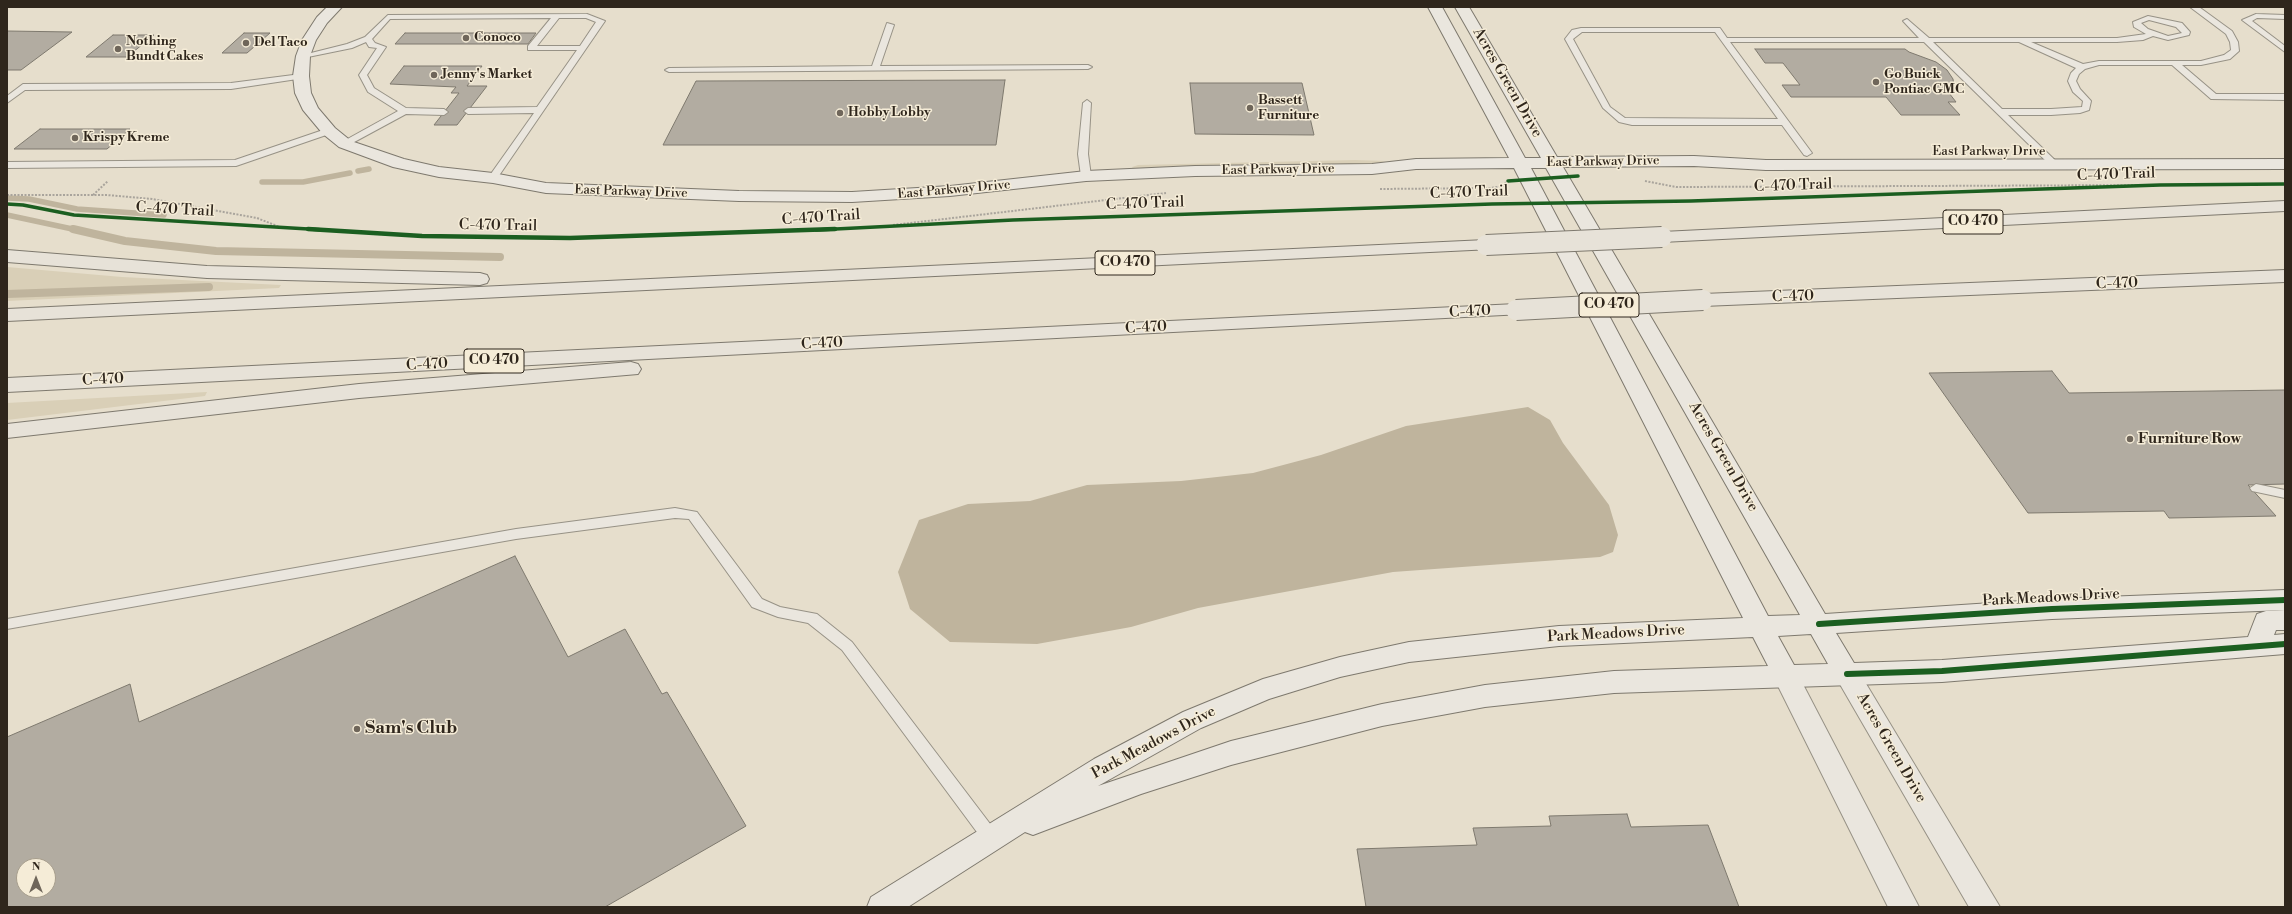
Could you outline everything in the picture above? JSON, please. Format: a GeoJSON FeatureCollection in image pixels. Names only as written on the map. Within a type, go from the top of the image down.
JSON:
{"type":"FeatureCollection","features":[{"type":"Feature","properties":{"kind":"highway","name":"CO 470"},"geometry":{"type":"LineString","coordinates":[[7,315],[2285,206]]}},
{"type":"Feature","properties":{"kind":"highway"},"geometry":{"type":"LineString","coordinates":[[7,256],[178,270],[322,276],[462,279],[652,277],[763,280]]}},
{"type":"Feature","properties":{"kind":"highway","name":"C-470"},"geometry":{"type":"LineString","coordinates":[[7,385],[1703,300],[2285,276]]}},
{"type":"Feature","properties":{"kind":"highway"},"geometry":{"type":"LineString","coordinates":[[7,431],[235,404],[425,384],[674,366],[913,352],[980,336]]}},
{"type":"Feature","properties":{"kind":"street","name":"East Parkway Drive"},"geometry":{"type":"LineString","coordinates":[[335,7],[312,34],[303,56],[301,76],[303,93],[311,110],[330,131],[346,144],[399,163],[439,172],[493,178],[531,187],[739,196],[852,197],[943,192],[1156,162],[1263,159],[1377,160],[1514,172],[1552,162],[1694,160],[1747,155],[1807,153],[2285,151]]}},
{"type":"Feature","properties":{"kind":"street","name":"Acres Green Drive"},"geometry":{"type":"LineString","coordinates":[[1435,7],[1514,172],[1760,626],[1904,907]]}},
{"type":"Feature","properties":{"kind":"street","name":"Acres Green Drive"},"geometry":{"type":"LineString","coordinates":[[1462,7],[1847,674],[1985,907]]}},
{"type":"Feature","properties":{"kind":"street","name":"East Parkway Drive"},"geometry":{"type":"LineString","coordinates":[[1694,160],[1766,166],[2285,164]]}},
{"type":"Feature","properties":{"kind":"street","name":"Park Meadows Drive"},"geometry":{"type":"LineString","coordinates":[[882,907],[1104,767],[1192,720],[1263,690],[1340,667],[1409,652],[1559,636],[1819,624],[2052,609],[2285,600]]}},
{"type":"Feature","properties":{"kind":"street"},"geometry":{"type":"LineString","coordinates":[[2258,646],[2266,621],[2285,620]]}},
{"type":"Feature","properties":{"kind":"street","name":"Park Meadows Drive"},"geometry":{"type":"LineString","coordinates":[[991,838],[1139,783],[1231,753],[1329,727],[1429,705],[1517,692],[1614,682],[1942,671],[2285,644]]}},
{"type":"Feature","properties":{"kind":"lane"},"geometry":{"type":"LineString","coordinates":[[2000,112],[2051,112],[2080,110],[2086,108],[2087,101],[2076,90],[2072,81],[2075,73],[2082,67],[2099,63],[2201,63],[2228,57],[2235,51],[2234,42],[2229,33],[2194,7]]}},
{"type":"Feature","properties":{"kind":"lane"},"geometry":{"type":"LineString","coordinates":[[557,16],[531,48],[581,48]]}},
{"type":"Feature","properties":{"kind":"lane"},"geometry":{"type":"LineString","coordinates":[[303,56],[350,46],[368,39],[388,17],[587,16],[601,21],[493,178]]}},
{"type":"Feature","properties":{"kind":"lane"},"geometry":{"type":"LineString","coordinates":[[2285,17],[2256,16],[2246,20],[2285,50]]}},
{"type":"Feature","properties":{"kind":"lane"},"geometry":{"type":"LineString","coordinates":[[1724,40],[2132,40],[2151,34],[2175,38],[2185,35],[2186,32],[2179,26],[2161,20],[2148,18],[2137,22],[2140,29],[2151,34]]}},
{"type":"Feature","properties":{"kind":"lane"},"geometry":{"type":"LineString","coordinates":[[1907,21],[2055,165]]}},
{"type":"Feature","properties":{"kind":"lane"},"geometry":{"type":"LineString","coordinates":[[875,68],[890,25]]}},
{"type":"Feature","properties":{"kind":"lane"},"geometry":{"type":"LineString","coordinates":[[1783,122],[1632,122],[1622,120],[1607,108],[1569,39],[1575,32],[1581,30],[1717,30],[1807,153]]}},
{"type":"Feature","properties":{"kind":"lane"},"geometry":{"type":"LineString","coordinates":[[368,39],[372,45],[382,47],[363,75],[371,90],[404,111],[444,112]]}},
{"type":"Feature","properties":{"kind":"lane"},"geometry":{"type":"LineString","coordinates":[[2016,40],[2082,67]]}},
{"type":"Feature","properties":{"kind":"lane"},"geometry":{"type":"LineString","coordinates":[[2174,63],[2214,97],[2285,97]]}},
{"type":"Feature","properties":{"kind":"lane"},"geometry":{"type":"LineString","coordinates":[[669,70],[1088,67]]}},
{"type":"Feature","properties":{"kind":"lane"},"geometry":{"type":"LineString","coordinates":[[7,100],[23,88],[231,86],[301,76]]}},
{"type":"Feature","properties":{"kind":"lane"},"geometry":{"type":"LineString","coordinates":[[1086,172],[1084,140],[1087,103]]}},
{"type":"Feature","properties":{"kind":"lane"},"geometry":{"type":"LineString","coordinates":[[468,111],[540,110]]}},
{"type":"Feature","properties":{"kind":"lane"},"geometry":{"type":"LineString","coordinates":[[346,144],[404,111]]}},
{"type":"Feature","properties":{"kind":"lane"},"geometry":{"type":"LineString","coordinates":[[7,165],[236,163],[330,131]]}},
{"type":"Feature","properties":{"kind":"lane"},"geometry":{"type":"LineString","coordinates":[[2256,488],[2285,494]]}},
{"type":"Feature","properties":{"kind":"lane"},"geometry":{"type":"LineString","coordinates":[[7,624],[516,534],[675,513],[693,515],[757,602],[778,612],[812,618],[847,646],[991,838]]}},
{"type":"Feature","properties":{"kind":"path"},"geometry":{"type":"LineString","coordinates":[[1376,189],[1491,188],[1503,186],[1514,172]]}},
{"type":"Feature","properties":{"kind":"path"},"geometry":{"type":"LineString","coordinates":[[893,225],[1113,198],[1169,193]]}},
{"type":"Feature","properties":{"kind":"path"},"geometry":{"type":"LineString","coordinates":[[7,195],[92,195],[144,198],[257,218],[282,228]]}},
{"type":"Feature","properties":{"kind":"path"},"geometry":{"type":"LineString","coordinates":[[885,225],[983,221]]}},
{"type":"Feature","properties":{"kind":"path"},"geometry":{"type":"LineString","coordinates":[[261,227],[289,228]]}},
{"type":"Feature","properties":{"kind":"shaded area"},"geometry":{"type":"Polygon","coordinates":[[[1355,160],[1386,161],[1369,165],[1133,169],[1132,167],[1138,165],[1355,160]]]}},
{"type":"Feature","properties":{"kind":"shaded area"},"geometry":{"type":"Polygon","coordinates":[[[7,267],[122,277],[281,285],[279,288],[7,301],[7,267]]]}},
{"type":"Feature","properties":{"kind":"shaded area"},"geometry":{"type":"Polygon","coordinates":[[[207,392],[205,396],[7,420],[7,403],[207,392]]]}},
{"type":"Feature","properties":{"kind":"shaded area"},"geometry":{"type":"Polygon","coordinates":[[[1528,407],[1550,420],[1563,443],[1609,505],[1618,535],[1613,552],[1600,557],[1393,572],[1198,608],[1131,627],[1037,644],[950,642],[910,609],[898,572],[919,520],[968,504],[1030,501],[1087,485],[1181,481],[1253,473],[1321,455],[1406,426],[1528,407]]]}},
{"type":"Feature","properties":{"kind":"building"},"geometry":{"type":"Polygon","coordinates":[[[7,31],[72,32],[21,70],[7,70],[7,31]]]}},
{"type":"Feature","properties":{"kind":"building","name":"Del Taco"},"geometry":{"type":"Polygon","coordinates":[[[244,33],[270,33],[247,53],[222,53],[244,33]]]}},
{"type":"Feature","properties":{"kind":"building","name":"Conoco"},"geometry":{"type":"Polygon","coordinates":[[[405,33],[536,33],[528,44],[395,44],[405,33]]]}},
{"type":"Feature","properties":{"kind":"building"},"geometry":{"type":"Polygon","coordinates":[[[113,35],[154,35],[127,57],[86,57],[113,35]]]}},
{"type":"Feature","properties":{"kind":"building","name":"Go Buick Pontiac GMC"},"geometry":{"type":"Polygon","coordinates":[[[1755,49],[1905,49],[1909,52],[1936,62],[1947,70],[1953,79],[1954,86],[1949,93],[1956,102],[1948,102],[1960,115],[1901,115],[1886,97],[1791,97],[1782,85],[1800,85],[1783,63],[1765,63],[1755,49]]]}},
{"type":"Feature","properties":{"kind":"building"},"geometry":{"type":"Polygon","coordinates":[[[404,66],[482,66],[467,86],[487,86],[457,125],[434,125],[459,93],[451,93],[456,87],[390,84],[404,66]]]}},
{"type":"Feature","properties":{"kind":"building","name":"Hobby Lobby"},"geometry":{"type":"Polygon","coordinates":[[[1005,80],[996,145],[663,145],[696,81],[1005,80]]]}},
{"type":"Feature","properties":{"kind":"building","name":"Bassett Furniture"},"geometry":{"type":"Polygon","coordinates":[[[1190,83],[1302,83],[1314,135],[1195,134],[1190,83]]]}},
{"type":"Feature","properties":{"kind":"building"},"geometry":{"type":"Polygon","coordinates":[[[40,129],[130,129],[107,149],[14,149],[40,129]]]}},
{"type":"Feature","properties":{"kind":"building","name":"Furniture Row"},"geometry":{"type":"Polygon","coordinates":[[[2052,371],[2069,393],[2285,390],[2285,484],[2248,485],[2276,516],[2169,518],[2164,511],[2028,513],[1929,373],[2052,371]]]}},
{"type":"Feature","properties":{"kind":"building","name":"Sam's Club"},"geometry":{"type":"Polygon","coordinates":[[[515,556],[568,657],[625,629],[662,694],[667,692],[746,826],[605,907],[7,907],[7,737],[130,684],[139,722],[515,556]]]}},
{"type":"Feature","properties":{"kind":"building"},"geometry":{"type":"Polygon","coordinates":[[[1627,814],[1631,827],[1708,825],[1739,907],[1366,907],[1357,849],[1477,845],[1473,828],[1551,826],[1549,816],[1627,814]]]}},
{"type":"Feature","properties":{"kind":"waterway"},"geometry":{"type":"LineString","coordinates":[[358,171],[369,169]]}},
{"type":"Feature","properties":{"kind":"waterway"},"geometry":{"type":"LineString","coordinates":[[262,182],[303,182],[350,173]]}},
{"type":"Feature","properties":{"kind":"waterway"},"geometry":{"type":"LineString","coordinates":[[7,198],[29,199],[77,209],[164,215]]}},
{"type":"Feature","properties":{"kind":"waterway"},"geometry":{"type":"LineString","coordinates":[[7,215],[77,230]]}},
{"type":"Feature","properties":{"kind":"waterway"},"geometry":{"type":"LineString","coordinates":[[73,229],[125,241],[216,251],[500,257]]}},
{"type":"Feature","properties":{"kind":"waterway"},"geometry":{"type":"LineString","coordinates":[[7,294],[209,287]]}},
{"type":"Feature","properties":{"kind":"cycle path","name":"C-470 Trail"},"geometry":{"type":"LineString","coordinates":[[1508,181],[1578,176]]}},
{"type":"Feature","properties":{"kind":"cycle path","name":"C-470 Trail"},"geometry":{"type":"LineString","coordinates":[[7,204],[23,205],[74,215],[160,221],[422,236],[570,238],[787,232],[1013,220],[1492,204],[1691,201],[2160,185],[2285,184]]}},
{"type":"Feature","properties":{"kind":"cycle path"},"geometry":{"type":"LineString","coordinates":[[1819,624],[2052,609],[2285,600]]}},
{"type":"Feature","properties":{"kind":"cycle path"},"geometry":{"type":"LineString","coordinates":[[1847,674],[1942,671],[2285,644]]}},
{"type":"Feature","properties":{"kind":"place","name":"Conoco"},"geometry":{"type":"Point","coordinates":[466,38]}},
{"type":"Feature","properties":{"kind":"place","name":"Del Taco"},"geometry":{"type":"Point","coordinates":[246,43]}},
{"type":"Feature","properties":{"kind":"place","name":"Nothing Bundt Cakes"},"geometry":{"type":"Point","coordinates":[118,49]}},
{"type":"Feature","properties":{"kind":"place","name":"Jenny's Market"},"geometry":{"type":"Point","coordinates":[434,75]}},
{"type":"Feature","properties":{"kind":"place","name":"Go Buick Pontiac GMC"},"geometry":{"type":"Point","coordinates":[1876,82]}},
{"type":"Feature","properties":{"kind":"place","name":"Bassett Furniture"},"geometry":{"type":"Point","coordinates":[1250,108]}},
{"type":"Feature","properties":{"kind":"place","name":"Hobby Lobby"},"geometry":{"type":"Point","coordinates":[840,113]}},
{"type":"Feature","properties":{"kind":"place","name":"Krispy Kreme"},"geometry":{"type":"Point","coordinates":[75,138]}},
{"type":"Feature","properties":{"kind":"place","name":"Furniture Row"},"geometry":{"type":"Point","coordinates":[2130,439]}},
{"type":"Feature","properties":{"kind":"place","name":"Sam's Club"},"geometry":{"type":"Point","coordinates":[357,729]}}]}
